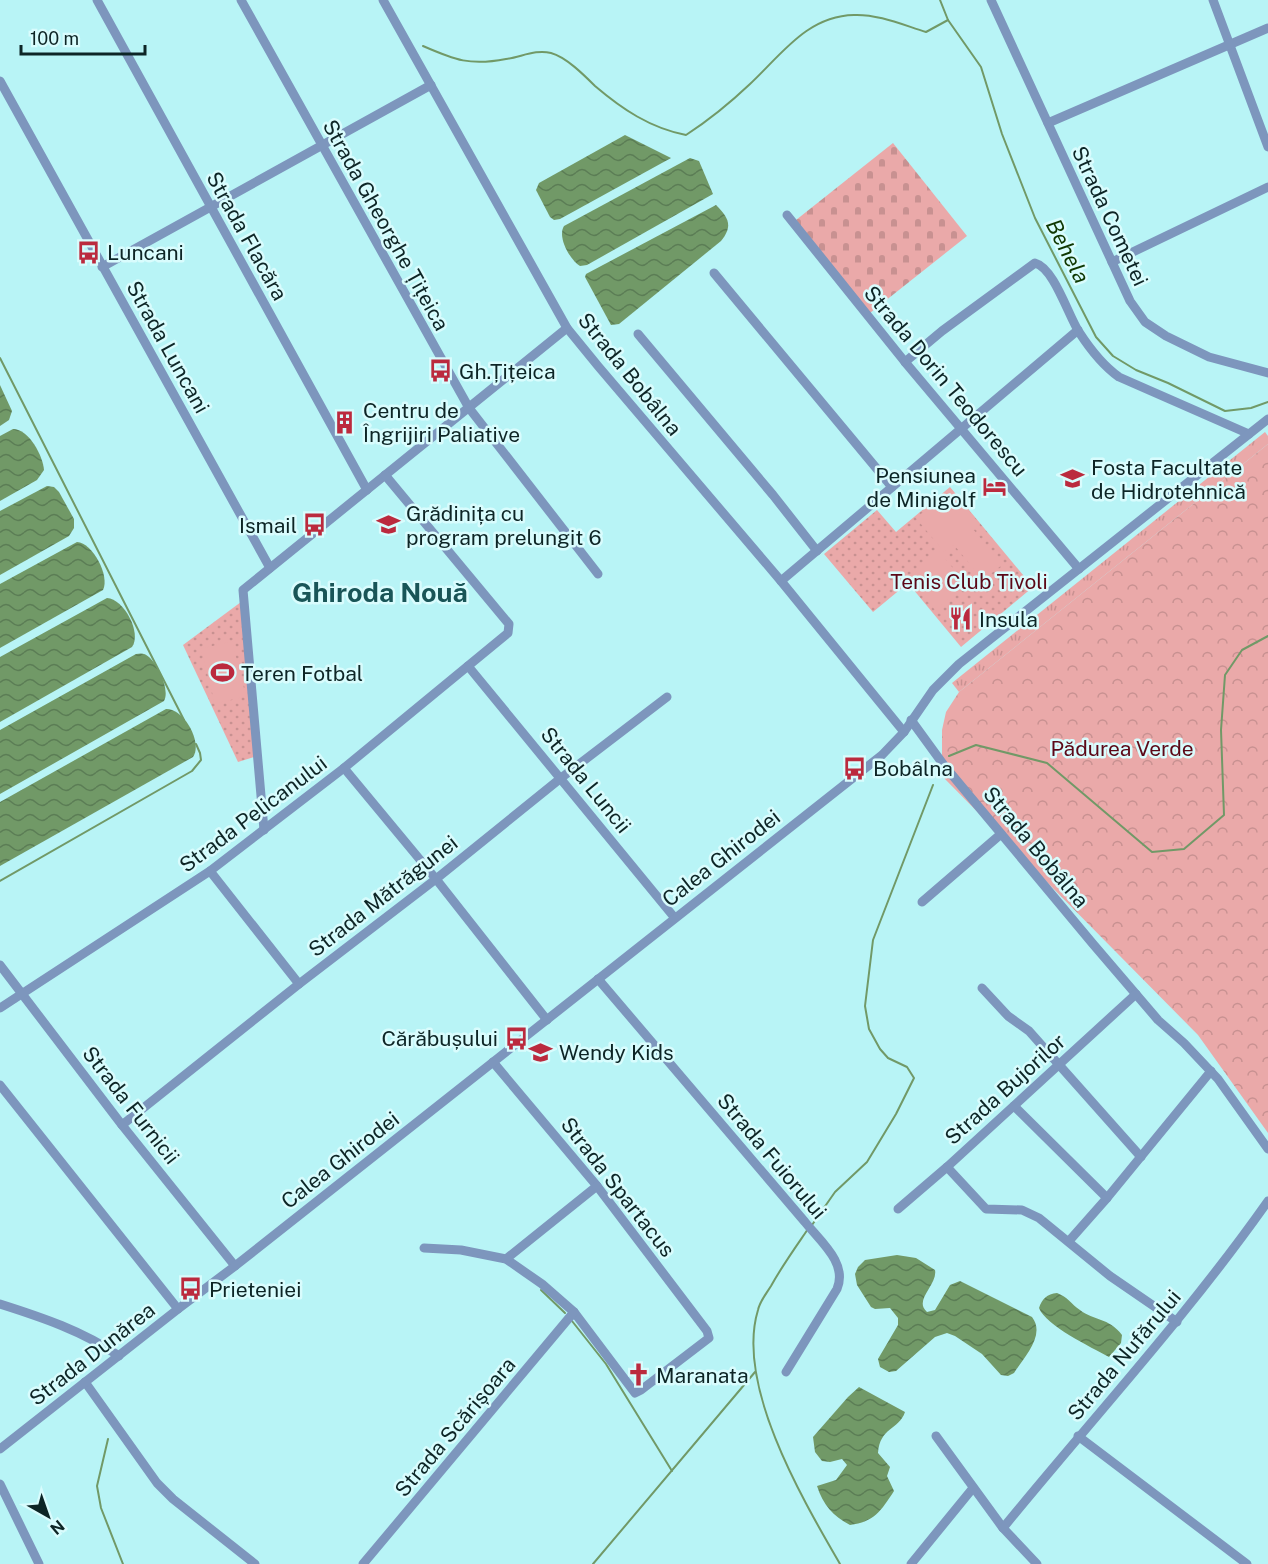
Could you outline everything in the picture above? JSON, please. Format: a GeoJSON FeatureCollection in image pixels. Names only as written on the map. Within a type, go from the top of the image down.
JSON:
{"type":"FeatureCollection","features":[{"type":"Feature","properties":{"kind":"street","name":"Strada Flacăra"},"geometry":{"type":"LineString","coordinates":[[97,0],[367,490]]}},
{"type":"Feature","properties":{"kind":"street","name":"Strada Gheorghe Țițeica"},"geometry":{"type":"LineString","coordinates":[[241,0],[469,408],[598,574]]}},
{"type":"Feature","properties":{"kind":"street","name":"Strada Bobâlna"},"geometry":{"type":"LineString","coordinates":[[383,0],[567,328],[781,581],[904,732]]}},
{"type":"Feature","properties":{"kind":"street","name":"Strada Cometei"},"geometry":{"type":"LineString","coordinates":[[991,0],[1130,301],[1145,322],[1166,336],[1209,357],[1268,373]]}},
{"type":"Feature","properties":{"kind":"street"},"geometry":{"type":"LineString","coordinates":[[1213,0],[1268,147]]}},
{"type":"Feature","properties":{"kind":"street"},"geometry":{"type":"LineString","coordinates":[[1048,123],[1268,28]]}},
{"type":"Feature","properties":{"kind":"street","name":"Strada Luncani"},"geometry":{"type":"LineString","coordinates":[[0,81],[270,568]]}},
{"type":"Feature","properties":{"kind":"street"},"geometry":{"type":"LineString","coordinates":[[102,267],[431,85]]}},
{"type":"Feature","properties":{"kind":"street"},"geometry":{"type":"LineString","coordinates":[[1112,262],[1268,188]]}},
{"type":"Feature","properties":{"kind":"street","name":"Strada Dorin Teodorescu"},"geometry":{"type":"LineString","coordinates":[[787,215],[905,362],[1079,569]]}},
{"type":"Feature","properties":{"kind":"street"},"geometry":{"type":"LineString","coordinates":[[905,362],[1035,263],[1042,265],[1049,274],[1078,330],[1101,363],[1119,377],[1249,434]]}},
{"type":"Feature","properties":{"kind":"street"},"geometry":{"type":"LineString","coordinates":[[714,273],[892,487]]}},
{"type":"Feature","properties":{"kind":"street"},"geometry":{"type":"LineString","coordinates":[[264,830],[243,590],[567,328]]}},
{"type":"Feature","properties":{"kind":"street"},"geometry":{"type":"LineString","coordinates":[[781,581],[1078,330]]}},
{"type":"Feature","properties":{"kind":"street"},"geometry":{"type":"LineString","coordinates":[[638,334],[817,551]]}},
{"type":"Feature","properties":{"kind":"street","name":"Calea Ghirodei"},"geometry":{"type":"LineString","coordinates":[[178,1309],[882,755],[904,732],[933,690],[959,664],[1268,419]]}},
{"type":"Feature","properties":{"kind":"street","name":"Strada Pelicanului"},"geometry":{"type":"LineString","coordinates":[[0,1008],[210,871],[344,768],[508,633],[509,624],[385,475]]}},
{"type":"Feature","properties":{"kind":"street","name":"Strada Luncii"},"geometry":{"type":"LineString","coordinates":[[468,666],[674,917]]}},
{"type":"Feature","properties":{"kind":"street","name":"Strada Mătrăgunei"},"geometry":{"type":"LineString","coordinates":[[122,1125],[667,697]]}},
{"type":"Feature","properties":{"kind":"street","name":"Strada Bobâlna"},"geometry":{"type":"LineString","coordinates":[[911,720],[943,764],[1158,1020],[1211,1071],[1268,1149]]}},
{"type":"Feature","properties":{"kind":"street"},"geometry":{"type":"LineString","coordinates":[[344,768],[436,879],[547,1020]]}},
{"type":"Feature","properties":{"kind":"street"},"geometry":{"type":"LineString","coordinates":[[922,902],[1001,834]]}},
{"type":"Feature","properties":{"kind":"street"},"geometry":{"type":"LineString","coordinates":[[210,871],[299,984]]}},
{"type":"Feature","properties":{"kind":"street","name":"Strada Furnicii"},"geometry":{"type":"LineString","coordinates":[[0,965],[122,1125],[235,1266]]}},
{"type":"Feature","properties":{"kind":"street","name":"Strada Fuiorului"},"geometry":{"type":"LineString","coordinates":[[598,979],[836,1261],[840,1273],[839,1283],[786,1372]]}},
{"type":"Feature","properties":{"kind":"street"},"geometry":{"type":"LineString","coordinates":[[982,988],[1008,1016],[1029,1031],[1141,1157]]}},
{"type":"Feature","properties":{"kind":"street","name":"Strada Bujorilor"},"geometry":{"type":"LineString","coordinates":[[898,1209],[1136,994]]}},
{"type":"Feature","properties":{"kind":"street","name":"Strada Spartacus"},"geometry":{"type":"LineString","coordinates":[[493,1062],[597,1186],[707,1331],[709,1338],[635,1393],[574,1312]]}},
{"type":"Feature","properties":{"kind":"street"},"geometry":{"type":"LineString","coordinates":[[1069,1241],[1211,1071]]}},
{"type":"Feature","properties":{"kind":"street"},"geometry":{"type":"LineString","coordinates":[[0,1085],[178,1309]]}},
{"type":"Feature","properties":{"kind":"street"},"geometry":{"type":"LineString","coordinates":[[1014,1106],[1107,1198]]}},
{"type":"Feature","properties":{"kind":"street"},"geometry":{"type":"LineString","coordinates":[[946,1167],[986,1209],[1025,1211],[1039,1218],[1120,1284],[1177,1322]]}},
{"type":"Feature","properties":{"kind":"street"},"geometry":{"type":"LineString","coordinates":[[506,1259],[597,1186]]}},
{"type":"Feature","properties":{"kind":"street","name":"Strada Nufărului"},"geometry":{"type":"LineString","coordinates":[[1003,1528],[1078,1436],[1177,1322],[1268,1201]]}},
{"type":"Feature","properties":{"kind":"street"},"geometry":{"type":"LineString","coordinates":[[424,1248],[461,1250],[506,1259],[543,1284],[574,1312]]}},
{"type":"Feature","properties":{"kind":"street"},"geometry":{"type":"LineString","coordinates":[[0,1304],[67,1328],[104,1346],[118,1356]]}},
{"type":"Feature","properties":{"kind":"street","name":"Strada Dunărea"},"geometry":{"type":"LineString","coordinates":[[0,1449],[178,1309]]}},
{"type":"Feature","properties":{"kind":"street","name":"Strada Scărișoara"},"geometry":{"type":"LineString","coordinates":[[363,1564],[574,1312]]}},
{"type":"Feature","properties":{"kind":"street"},"geometry":{"type":"LineString","coordinates":[[85,1382],[157,1483],[173,1500],[255,1564]]}},
{"type":"Feature","properties":{"kind":"street"},"geometry":{"type":"LineString","coordinates":[[936,1436],[1003,1528],[1037,1564]]}},
{"type":"Feature","properties":{"kind":"street"},"geometry":{"type":"LineString","coordinates":[[1078,1436],[1247,1564]]}},
{"type":"Feature","properties":{"kind":"street"},"geometry":{"type":"LineString","coordinates":[[0,1484],[39,1564]]}},
{"type":"Feature","properties":{"kind":"street"},"geometry":{"type":"LineString","coordinates":[[911,1564],[973,1488]]}},
{"type":"Feature","properties":{"kind":"green space"},"geometry":{"type":"Polygon","coordinates":[[[893,143],[967,236],[870,313],[796,220],[893,143]]]}},
{"type":"Feature","properties":{"kind":"green space"},"geometry":{"type":"Polygon","coordinates":[[[1265,432],[1268,436],[1268,444],[959,692],[952,683],[1265,432]]]}},
{"type":"Feature","properties":{"kind":"green space","name":"Pădurea Verde"},"geometry":{"type":"Polygon","coordinates":[[[1268,444],[1268,1133],[1198,1035],[942,776],[942,730],[946,712],[959,692],[1268,444]]]}},
{"type":"Feature","properties":{"kind":"green space","name":"Tenis Club Tivoli"},"geometry":{"type":"Polygon","coordinates":[[[950,487],[1033,587],[961,647],[908,583],[873,612],[824,554],[877,510],[896,532],[950,487]]]}},
{"type":"Feature","properties":{"kind":"green space"},"geometry":{"type":"Polygon","coordinates":[[[951,489],[979,523],[973,529],[1002,565],[983,580],[954,545],[944,552],[916,518],[951,489]]]}},
{"type":"Feature","properties":{"kind":"green space"},"geometry":{"type":"Polygon","coordinates":[[[939,551],[966,584],[935,610],[908,578],[939,551]]]}},
{"type":"Feature","properties":{"kind":"green space"},"geometry":{"type":"Polygon","coordinates":[[[241,602],[254,757],[238,762],[183,645],[241,602]]]}},
{"type":"Feature","properties":{"kind":"green space","name":"Teren Fotbal"},"geometry":{"type":"Polygon","coordinates":[[[232,641],[246,696],[215,704],[201,649],[232,641]]]}},
{"type":"Feature","properties":{"kind":"water"},"geometry":{"type":"Polygon","coordinates":[[[625,135],[671,158],[560,219],[554,220],[550,217],[536,190],[539,183],[625,135]]]}},
{"type":"Feature","properties":{"kind":"water"},"geometry":{"type":"Polygon","coordinates":[[[690,158],[699,161],[713,194],[587,265],[580,266],[572,259],[563,242],[564,226],[690,158]]]}},
{"type":"Feature","properties":{"kind":"water"},"geometry":{"type":"Polygon","coordinates":[[[716,205],[728,222],[727,231],[721,241],[619,324],[611,325],[585,277],[586,274],[716,205]]]}},
{"type":"Feature","properties":{"kind":"water"},"geometry":{"type":"Polygon","coordinates":[[[0,385],[12,411],[9,420],[0,426],[0,385]]]}},
{"type":"Feature","properties":{"kind":"water"},"geometry":{"type":"Polygon","coordinates":[[[13,429],[19,430],[30,438],[41,458],[44,470],[37,480],[0,501],[0,436],[13,429]]]}},
{"type":"Feature","properties":{"kind":"water"},"geometry":{"type":"Polygon","coordinates":[[[47,486],[54,487],[59,492],[74,519],[74,528],[69,536],[0,575],[0,511],[47,486]]]}},
{"type":"Feature","properties":{"kind":"water"},"geometry":{"type":"Polygon","coordinates":[[[77,542],[89,548],[99,561],[105,584],[103,590],[0,648],[0,584],[77,542]]]}},
{"type":"Feature","properties":{"kind":"water"},"geometry":{"type":"Polygon","coordinates":[[[107,598],[119,604],[130,618],[135,634],[132,647],[0,722],[0,657],[107,598]]]}},
{"type":"Feature","properties":{"kind":"water"},"geometry":{"type":"Polygon","coordinates":[[[136,654],[146,655],[156,666],[165,685],[164,701],[0,794],[0,730],[136,654]]]}},
{"type":"Feature","properties":{"kind":"water"},"geometry":{"type":"Polygon","coordinates":[[[166,709],[179,714],[190,727],[196,743],[193,757],[0,866],[0,802],[166,709]]]}},
{"type":"Feature","properties":{"kind":"water"},"geometry":{"type":"Polygon","coordinates":[[[897,1255],[916,1258],[935,1270],[935,1276],[923,1302],[923,1307],[927,1312],[935,1310],[950,1285],[960,1281],[1032,1317],[1036,1324],[1035,1338],[1014,1373],[1008,1376],[1001,1375],[982,1354],[947,1333],[935,1337],[896,1371],[889,1372],[880,1367],[878,1359],[898,1325],[898,1318],[890,1308],[871,1307],[857,1285],[855,1274],[865,1260],[897,1255]]]}},
{"type":"Feature","properties":{"kind":"water"},"geometry":{"type":"Polygon","coordinates":[[[1057,1293],[1085,1313],[1112,1325],[1122,1335],[1121,1343],[1109,1357],[1059,1329],[1043,1315],[1039,1308],[1042,1302],[1048,1296],[1057,1293]]]}},
{"type":"Feature","properties":{"kind":"water"},"geometry":{"type":"Polygon","coordinates":[[[859,1387],[905,1412],[899,1422],[882,1438],[879,1445],[878,1453],[890,1467],[887,1476],[894,1491],[871,1518],[850,1525],[829,1509],[817,1486],[836,1480],[847,1465],[842,1459],[822,1461],[815,1452],[813,1437],[859,1387]]]}},
{"type":"Feature","properties":{"kind":"waterway","name":"Behela"},"geometry":{"type":"LineString","coordinates":[[940,0],[948,20],[981,67],[1002,134],[1035,218],[1096,337],[1113,356],[1136,370],[1225,411],[1251,408],[1268,402]]}},
{"type":"Feature","properties":{"kind":"waterway"},"geometry":{"type":"LineString","coordinates":[[423,46],[444,55],[472,62],[493,61],[540,52],[557,55],[569,62],[626,110],[660,128],[686,135],[735,98],[796,39],[822,22],[837,17],[863,15],[890,20],[926,32],[948,20]]}},
{"type":"Feature","properties":{"kind":"waterway"},"geometry":{"type":"LineString","coordinates":[[0,358],[184,720]]}},
{"type":"Feature","properties":{"kind":"waterway"},"geometry":{"type":"LineString","coordinates":[[949,756],[976,745],[1047,763],[1152,852],[1184,849],[1224,815],[1221,730],[1225,675],[1242,650],[1268,636]]}},
{"type":"Feature","properties":{"kind":"waterway"},"geometry":{"type":"LineString","coordinates":[[0,881],[192,771],[201,760],[196,744]]}},
{"type":"Feature","properties":{"kind":"waterway"},"geometry":{"type":"LineString","coordinates":[[812,1225],[835,1192],[867,1162],[896,1114],[914,1078],[907,1067],[888,1058],[880,1049],[869,1029],[865,1006],[873,940],[933,785]]}},
{"type":"Feature","properties":{"kind":"waterway"},"geometry":{"type":"LineString","coordinates":[[808,1229],[759,1307],[753,1340],[756,1372],[776,1441],[808,1508],[840,1564]]}},
{"type":"Feature","properties":{"kind":"waterway"},"geometry":{"type":"LineString","coordinates":[[541,1290],[565,1313]]}},
{"type":"Feature","properties":{"kind":"waterway"},"geometry":{"type":"LineString","coordinates":[[572,1321],[606,1364],[672,1471]]}},
{"type":"Feature","properties":{"kind":"waterway"},"geometry":{"type":"LineString","coordinates":[[593,1564],[755,1372]]}},
{"type":"Feature","properties":{"kind":"waterway"},"geometry":{"type":"LineString","coordinates":[[108,1439],[97,1486],[101,1508],[123,1564]]}},
{"type":"Feature","properties":{"kind":"place","name":"Luncani"},"geometry":{"type":"Point","coordinates":[89,252]}},
{"type":"Feature","properties":{"kind":"place","name":"Gh.Țițeica"},"geometry":{"type":"Point","coordinates":[441,371]}},
{"type":"Feature","properties":{"kind":"place","name":"Centru de Îngrijiri Paliative"},"geometry":{"type":"Point","coordinates":[345,422]}},
{"type":"Feature","properties":{"kind":"place","name":"Fosta Facultate de Hidrotehnică"},"geometry":{"type":"Point","coordinates":[1073,479]}},
{"type":"Feature","properties":{"kind":"place","name":"Pensiunea de Minigolf"},"geometry":{"type":"Point","coordinates":[994,487]}},
{"type":"Feature","properties":{"kind":"place","name":"Ismail"},"geometry":{"type":"Point","coordinates":[315,525]}},
{"type":"Feature","properties":{"kind":"place","name":"Grădinița cu program prelungit 6"},"geometry":{"type":"Point","coordinates":[388,525]}},
{"type":"Feature","properties":{"kind":"place","name":"Insula"},"geometry":{"type":"Point","coordinates":[961,619]}},
{"type":"Feature","properties":{"kind":"place","name":"Teren Fotbal"},"geometry":{"type":"Point","coordinates":[223,673]}},
{"type":"Feature","properties":{"kind":"place","name":"Bobâlna"},"geometry":{"type":"Point","coordinates":[855,768]}},
{"type":"Feature","properties":{"kind":"place","name":"Cărăbușului"},"geometry":{"type":"Point","coordinates":[516,1038]}},
{"type":"Feature","properties":{"kind":"place","name":"Wendy Kids"},"geometry":{"type":"Point","coordinates":[541,1052]}},
{"type":"Feature","properties":{"kind":"place","name":"Prieteniei"},"geometry":{"type":"Point","coordinates":[191,1289]}},
{"type":"Feature","properties":{"kind":"place","name":"Maranata"},"geometry":{"type":"Point","coordinates":[638,1375]}},
{"type":"Feature","properties":{"kind":"district","name":"Ghiroda Nouă"},"geometry":{"type":"Point","coordinates":[380,592]}}]}
